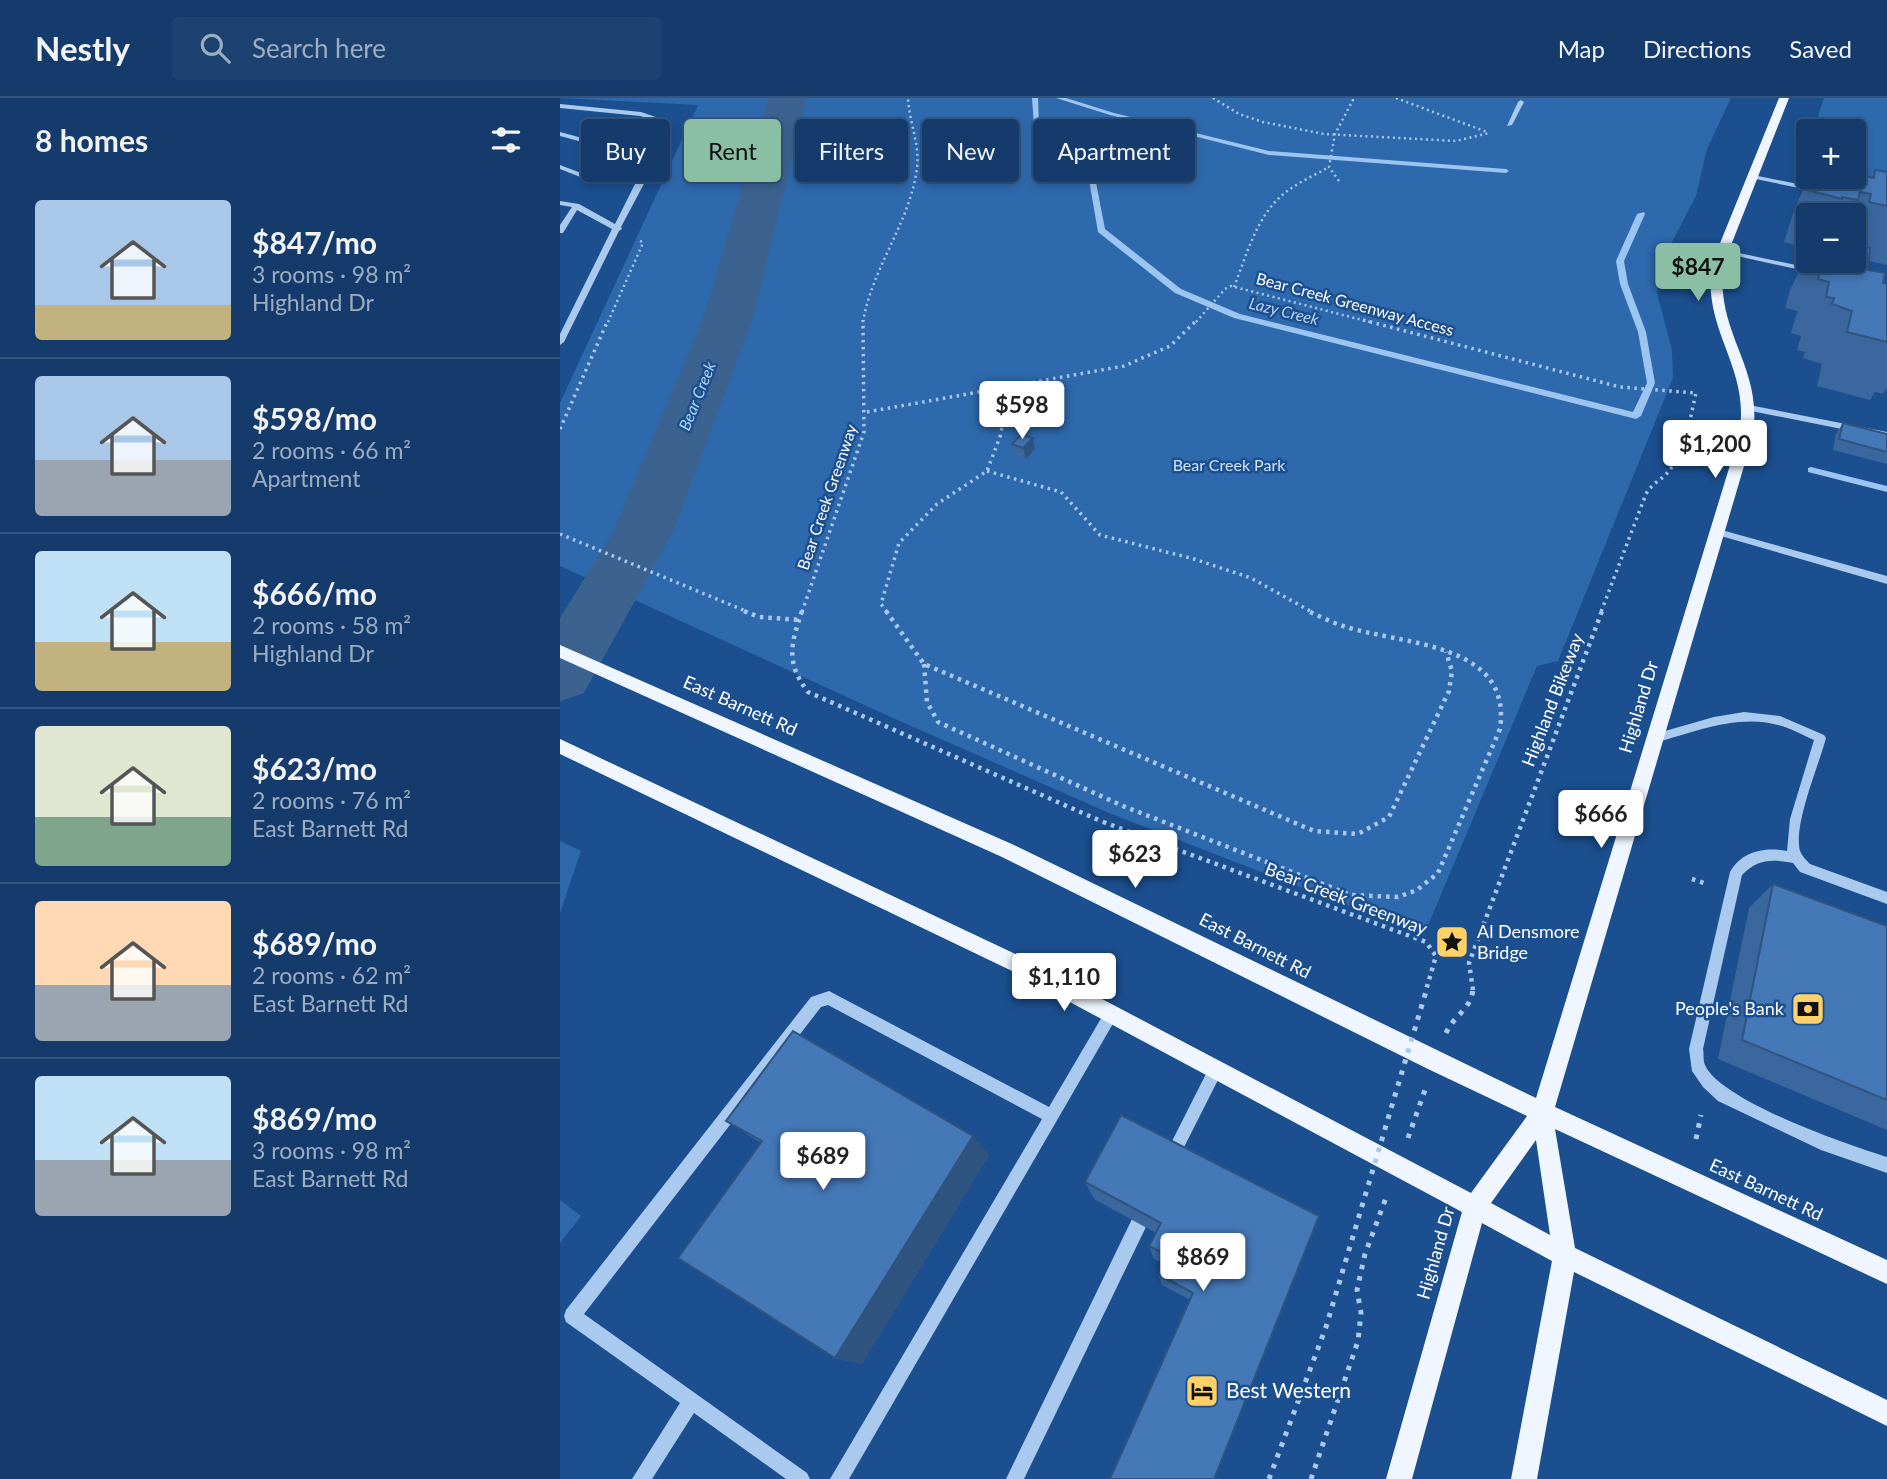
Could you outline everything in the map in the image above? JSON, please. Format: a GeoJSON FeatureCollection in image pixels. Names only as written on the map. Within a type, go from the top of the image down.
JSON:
{"type":"FeatureCollection","features":[{"type":"Feature","properties":{"kind":"main road","name":"Highland Dr"},"geometry":{"type":"LineString","coordinates":[[1399,1479],[1475,1206],[1542,1113],[1745,439],[1748,395],[1737,358],[1714,301],[1713,283],[1723,251],[1784,98]]}},
{"type":"Feature","properties":{"kind":"main road","name":"East Barnett Rd"},"geometry":{"type":"LineString","coordinates":[[560,651],[1054,873],[1542,1113],[1887,1272]]}},
{"type":"Feature","properties":{"kind":"main road"},"geometry":{"type":"LineString","coordinates":[[560,746],[1017,964],[1565,1255],[1887,1413]]}},
{"type":"Feature","properties":{"kind":"main road"},"geometry":{"type":"LineString","coordinates":[[1524,1479],[1565,1255],[1542,1113]]}},
{"type":"Feature","properties":{"kind":"street"},"geometry":{"type":"LineString","coordinates":[[1509,125],[1521,102]]}},
{"type":"Feature","properties":{"kind":"street"},"geometry":{"type":"LineString","coordinates":[[560,106],[641,114],[657,119]]}},
{"type":"Feature","properties":{"kind":"street"},"geometry":{"type":"LineString","coordinates":[[560,134],[581,140]]}},
{"type":"Feature","properties":{"kind":"street"},"geometry":{"type":"LineString","coordinates":[[560,175],[564,168],[581,175]]}},
{"type":"Feature","properties":{"kind":"street"},"geometry":{"type":"LineString","coordinates":[[1753,177],[1824,191]]}},
{"type":"Feature","properties":{"kind":"street"},"geometry":{"type":"LineString","coordinates":[[561,340],[641,182]]}},
{"type":"Feature","properties":{"kind":"street"},"geometry":{"type":"LineString","coordinates":[[560,231],[576,206],[618,229]]}},
{"type":"Feature","properties":{"kind":"street"},"geometry":{"type":"LineString","coordinates":[[1723,251],[1796,267]]}},
{"type":"Feature","properties":{"kind":"street"},"geometry":{"type":"LineString","coordinates":[[1749,408],[1887,435]]}},
{"type":"Feature","properties":{"kind":"street"},"geometry":{"type":"LineString","coordinates":[[1718,532],[1887,580]]}},
{"type":"Feature","properties":{"kind":"street"},"geometry":{"type":"LineString","coordinates":[[1655,738],[1734,717],[1775,719],[1820,738],[1796,825],[1793,846],[1795,858],[1805,868],[1887,898]]}},
{"type":"Feature","properties":{"kind":"street"},"geometry":{"type":"LineString","coordinates":[[801,1479],[572,1316],[816,1002],[829,998],[1051,1116]]}},
{"type":"Feature","properties":{"kind":"street"},"geometry":{"type":"LineString","coordinates":[[839,1479],[1111,1015]]}},
{"type":"Feature","properties":{"kind":"street"},"geometry":{"type":"LineString","coordinates":[[1171,1158],[1215,1071]]}},
{"type":"Feature","properties":{"kind":"street"},"geometry":{"type":"LineString","coordinates":[[1015,1479],[1139,1223]]}},
{"type":"Feature","properties":{"kind":"street"},"geometry":{"type":"LineString","coordinates":[[641,1479],[692,1401]]}},
{"type":"Feature","properties":{"kind":"lane"},"geometry":{"type":"LineString","coordinates":[[560,203],[576,206]]}},
{"type":"Feature","properties":{"kind":"lane"},"geometry":{"type":"LineString","coordinates":[[1795,858],[1772,854],[1749,858],[1736,872],[1696,1049],[1697,1066],[1708,1082],[1723,1096],[1826,1145],[1887,1165]]}},
{"type":"Feature","properties":{"kind":"path","name":"Bear Creek Greenway"},"geometry":{"type":"LineString","coordinates":[[908,98],[908,112],[919,142],[917,172],[882,254],[866,300],[862,343],[867,412],[858,454],[799,620],[790,657],[798,679],[808,692],[1103,822],[1426,942],[1436,956],[1326,1327],[1269,1479]]}},
{"type":"Feature","properties":{"kind":"path"},"geometry":{"type":"LineString","coordinates":[[1213,98],[1239,114],[1263,122],[1335,134],[1456,141],[1509,125]]}},
{"type":"Feature","properties":{"kind":"path"},"geometry":{"type":"LineString","coordinates":[[1339,181],[1329,167],[1331,149],[1335,134],[1354,98]]}},
{"type":"Feature","properties":{"kind":"path"},"geometry":{"type":"LineString","coordinates":[[1396,98],[1489,133]]}},
{"type":"Feature","properties":{"kind":"path"},"geometry":{"type":"LineString","coordinates":[[1234,287],[1268,211],[1294,187],[1329,167]]}},
{"type":"Feature","properties":{"kind":"path"},"geometry":{"type":"LineString","coordinates":[[560,429],[643,243],[618,229]]}},
{"type":"Feature","properties":{"kind":"path","name":"Bear Creek Greenway Access"},"geometry":{"type":"LineString","coordinates":[[867,412],[1124,366],[1153,358],[1173,346],[1225,289],[1234,287],[1620,387],[1696,393]]}},
{"type":"Feature","properties":{"kind":"path"},"geometry":{"type":"LineString","coordinates":[[1007,386],[1001,435],[987,471],[937,504],[899,543],[881,604],[924,664],[1314,831],[1357,834],[1389,817],[1449,691],[1452,671],[1446,651]]}},
{"type":"Feature","properties":{"kind":"path","name":"Highland Bikeway"},"geometry":{"type":"LineString","coordinates":[[1451,1020],[1466,1010],[1475,989],[1469,962],[1646,494],[1651,483],[1671,468],[1689,422],[1696,393]]}},
{"type":"Feature","properties":{"kind":"path"},"geometry":{"type":"LineString","coordinates":[[924,664],[924,694],[928,711],[938,722],[1148,816],[1351,895],[1391,900],[1421,890],[1438,873],[1500,729],[1503,709],[1495,686],[1483,671],[1446,651],[1343,626],[1293,604],[1251,578],[1194,559],[1100,535],[1061,492],[987,471]]}},
{"type":"Feature","properties":{"kind":"path"},"geometry":{"type":"LineString","coordinates":[[560,534],[758,617],[799,620]]}},
{"type":"Feature","properties":{"kind":"path"},"geometry":{"type":"LineString","coordinates":[[1696,1139],[1701,1113]]}},
{"type":"Feature","properties":{"kind":"path"},"geometry":{"type":"LineString","coordinates":[[1311,1479],[1358,1341],[1361,1313],[1357,1290],[1365,1254]]}},
{"type":"Feature","properties":{"kind":"green space","name":"Bear Creek Park"},"geometry":{"type":"Polygon","coordinates":[[[560,98],[1731,98],[1707,149],[1696,196],[1661,263],[1657,293],[1672,350],[1673,378],[1558,661],[1537,666],[1424,935],[1109,813],[560,566],[560,403],[662,182],[670,182],[670,165],[684,135],[684,182],[781,182],[781,119],[692,119],[698,105],[560,98]]]}},
{"type":"Feature","properties":{"kind":"green space"},"geometry":{"type":"Polygon","coordinates":[[[1824,98],[1887,98],[1887,188],[1866,181],[1866,119],[1817,119],[1824,98]]]}},
{"type":"Feature","properties":{"kind":"green space"},"geometry":{"type":"Polygon","coordinates":[[[560,841],[581,851],[560,913],[560,841]]]}},
{"type":"Feature","properties":{"kind":"green space"},"geometry":{"type":"Polygon","coordinates":[[[560,1200],[581,1216],[560,1243],[560,1200]]]}},
{"type":"Feature","properties":{"kind":"building"},"geometry":{"type":"Polygon","coordinates":[[[1875,170],[1887,172],[1887,206],[1869,202],[1871,194],[1860,192],[1858,200],[1842,199],[1808,190],[1866,189],[1866,176],[1874,178],[1875,170]]]}},
{"type":"Feature","properties":{"kind":"building"},"geometry":{"type":"Polygon","coordinates":[[[1866,247],[1870,248],[1868,270],[1885,273],[1883,283],[1887,284],[1887,342],[1847,332],[1852,311],[1832,304],[1834,298],[1826,297],[1829,282],[1818,279],[1820,273],[1866,273],[1866,247]]]}},
{"type":"Feature","properties":{"kind":"building"},"geometry":{"type":"Polygon","coordinates":[[[1843,423],[1887,434],[1887,452],[1839,439],[1843,423]]]}},
{"type":"Feature","properties":{"kind":"building"},"geometry":{"type":"Polygon","coordinates":[[[1021,435],[1033,438],[1023,448],[1012,444],[1021,435]]]}},
{"type":"Feature","properties":{"kind":"building","name":"People's Bank"},"geometry":{"type":"Polygon","coordinates":[[[1773,884],[1887,926],[1887,1100],[1742,1040],[1773,884]]]}},
{"type":"Feature","properties":{"kind":"building"},"geometry":{"type":"Polygon","coordinates":[[[793,1031],[973,1136],[835,1358],[678,1258],[762,1141],[726,1121],[793,1031]]]}},
{"type":"Feature","properties":{"kind":"building","name":"Best Western"},"geometry":{"type":"Polygon","coordinates":[[[1121,1115],[1319,1216],[1214,1479],[1110,1479],[1193,1293],[1158,1274],[1167,1255],[1149,1246],[1161,1223],[1085,1182],[1121,1115]]]}},
{"type":"Feature","properties":{"kind":"waterway","name":"Bear Creek"},"geometry":{"type":"LineString","coordinates":[[560,675],[643,532],[728,318],[788,98]]}},
{"type":"Feature","properties":{"kind":"waterway","name":"Lazy Creek"},"geometry":{"type":"LineString","coordinates":[[1035,98],[1036,125],[1090,167],[1101,230],[1178,291],[1237,316],[1636,416],[1651,383],[1642,332],[1624,284],[1620,261],[1641,214]]}},
{"type":"Feature","properties":{"kind":"waterway"},"geometry":{"type":"LineString","coordinates":[[1059,98],[1269,153],[1506,171]]}},
{"type":"Feature","properties":{"kind":"waterway","name":"Lazy Creek"},"geometry":{"type":"LineString","coordinates":[[1811,470],[1887,489]]}},
{"type":"Feature","properties":{"kind":"place","name":"Al Densmore Bridge"},"geometry":{"type":"Point","coordinates":[1452,942]}},
{"type":"Feature","properties":{"kind":"place","name":"People's Bank"},"geometry":{"type":"Point","coordinates":[1808,1009]}},
{"type":"Feature","properties":{"kind":"place","name":"Best Western"},"geometry":{"type":"Point","coordinates":[1202,1391]}}]}
